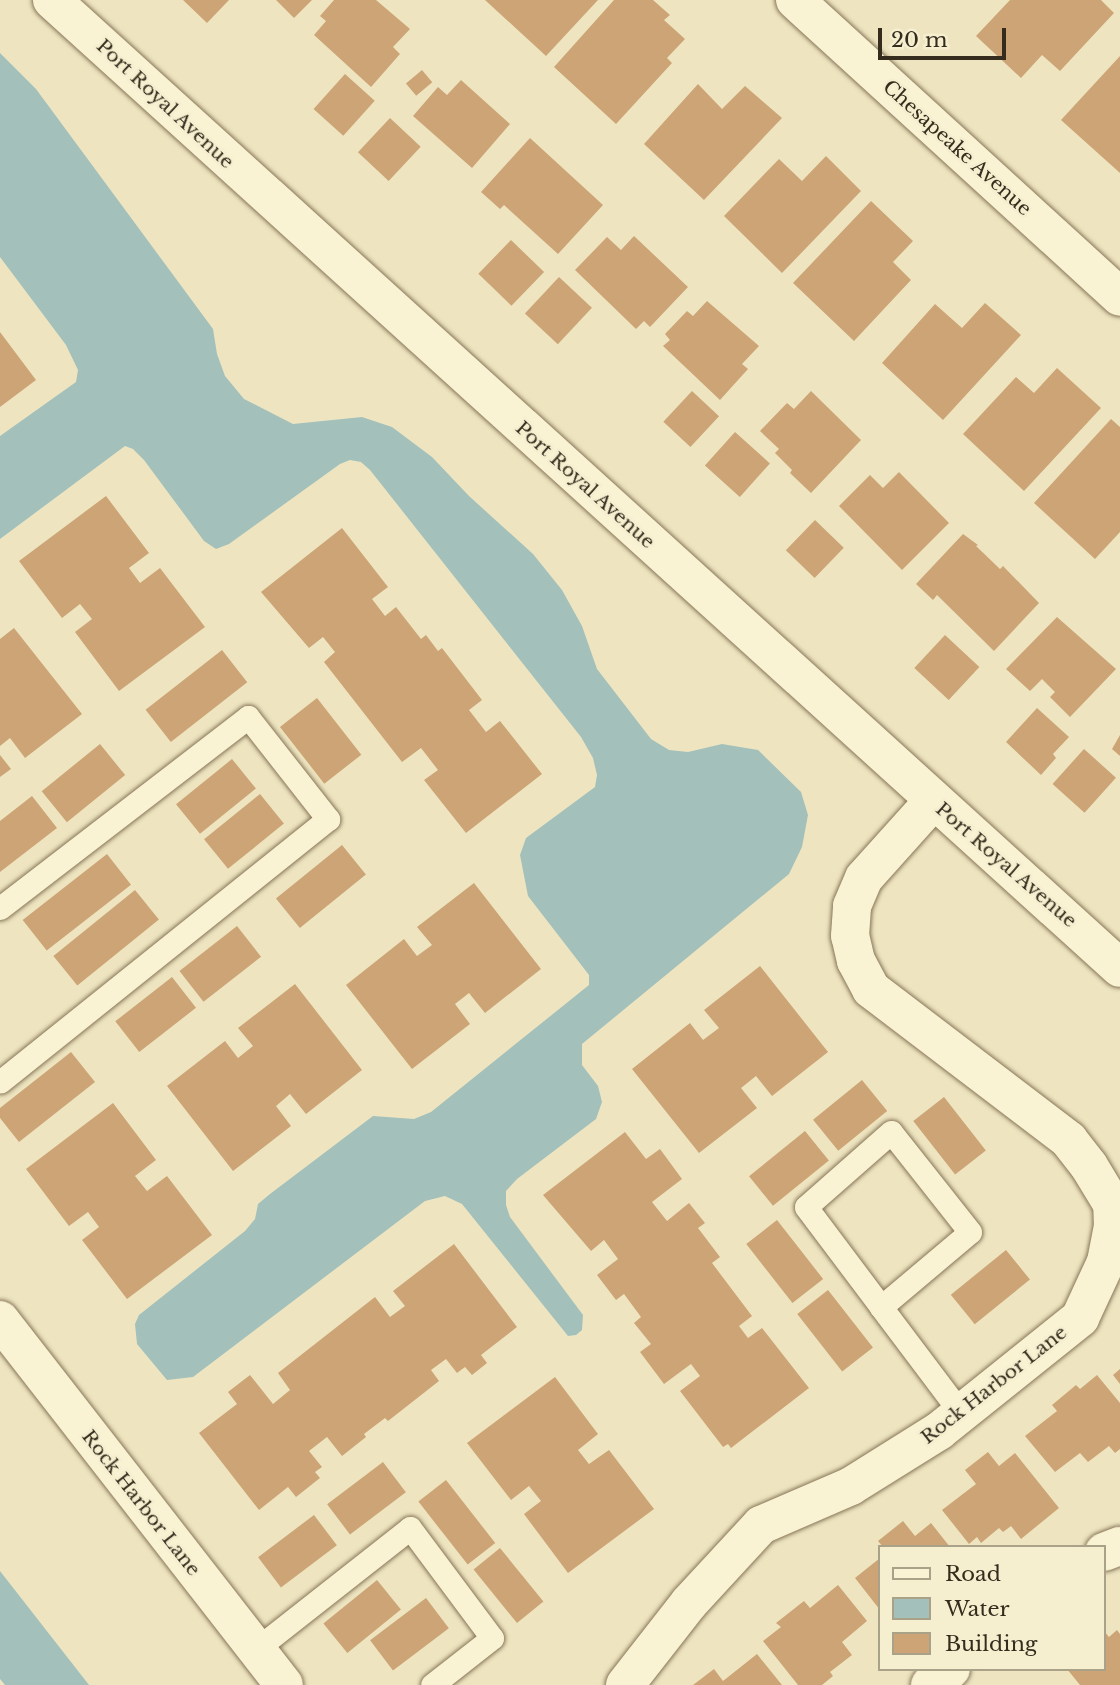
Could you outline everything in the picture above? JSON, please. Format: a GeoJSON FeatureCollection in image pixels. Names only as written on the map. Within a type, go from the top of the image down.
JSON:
{"type":"FeatureCollection","features":[{"type":"Feature","properties":{"kind":"street","name":"Port Royal Avenue"},"geometry":{"type":"LineString","coordinates":[[52,0],[1120,968]]}},
{"type":"Feature","properties":{"kind":"street","name":"Chesapeake Avenue"},"geometry":{"type":"LineString","coordinates":[[795,0],[1120,297]]}},
{"type":"Feature","properties":{"kind":"street","name":"Rock Harbor Lane"},"geometry":{"type":"LineString","coordinates":[[625,1685],[689,1603],[761,1525],[851,1486],[961,1413],[1080,1318],[1106,1262],[1113,1227],[1112,1204],[1089,1166],[1069,1140],[871,989],[856,961],[850,936],[852,906],[864,878],[933,801]]}},
{"type":"Feature","properties":{"kind":"street","name":"Rock Harbor Lane"},"geometry":{"type":"LineString","coordinates":[[0,1320],[254,1650],[284,1685]]}},
{"type":"Feature","properties":{"kind":"street"},"geometry":{"type":"LineString","coordinates":[[930,1685],[948,1671]]}},
{"type":"Feature","properties":{"kind":"lane"},"geometry":{"type":"LineString","coordinates":[[0,908],[248,717],[328,819],[0,1082]]}},
{"type":"Feature","properties":{"kind":"lane"},"geometry":{"type":"LineString","coordinates":[[881,1307],[970,1232],[891,1132],[806,1207],[881,1307],[961,1413]]}},
{"type":"Feature","properties":{"kind":"lane"},"geometry":{"type":"LineString","coordinates":[[254,1650],[410,1528],[492,1638],[432,1685]]}},
{"type":"Feature","properties":{"kind":"water"},"geometry":{"type":"Polygon","coordinates":[[[0,53],[36,89],[213,329],[217,354],[225,376],[244,399],[293,424],[362,417],[392,427],[432,457],[469,496],[533,554],[562,590],[582,626],[597,669],[651,739],[669,750],[688,752],[722,744],[758,750],[801,792],[808,815],[802,847],[789,874],[582,1044],[582,1065],[598,1086],[602,1102],[596,1119],[517,1179],[506,1191],[506,1205],[510,1217],[583,1315],[582,1330],[576,1335],[568,1336],[462,1204],[445,1196],[425,1201],[193,1377],[167,1380],[137,1344],[135,1324],[139,1315],[245,1231],[255,1219],[258,1204],[270,1194],[373,1116],[414,1119],[431,1112],[589,985],[589,975],[528,896],[520,855],[526,838],[595,787],[597,775],[593,758],[581,737],[361,462],[350,460],[340,464],[229,544],[216,549],[204,541],[144,460],[133,449],[125,446],[0,539],[0,436],[76,382],[78,370],[66,345],[0,257],[0,53]]]}},
{"type":"Feature","properties":{"kind":"water"},"geometry":{"type":"Polygon","coordinates":[[[0,1571],[89,1685],[5,1685],[0,1679],[0,1571]]]}},
{"type":"Feature","properties":{"kind":"building"},"geometry":{"type":"Polygon","coordinates":[[[183,0],[229,0],[207,23],[183,0]]]}},
{"type":"Feature","properties":{"kind":"building"},"geometry":{"type":"Polygon","coordinates":[[[276,0],[312,0],[294,18],[276,0]]]}},
{"type":"Feature","properties":{"kind":"building"},"geometry":{"type":"Polygon","coordinates":[[[334,0],[376,0],[410,29],[393,47],[400,54],[371,87],[314,35],[326,21],[320,16],[334,0]]]}},
{"type":"Feature","properties":{"kind":"building"},"geometry":{"type":"Polygon","coordinates":[[[485,0],[598,0],[546,56],[485,0]]]}},
{"type":"Feature","properties":{"kind":"building"},"geometry":{"type":"Polygon","coordinates":[[[614,0],[653,0],[670,15],[664,20],[685,39],[667,58],[672,63],[616,124],[554,67],[614,0]]]}},
{"type":"Feature","properties":{"kind":"building"},"geometry":{"type":"Polygon","coordinates":[[[1010,0],[1101,0],[1114,13],[1060,71],[1042,55],[1021,78],[976,36],[1010,0]]]}},
{"type":"Feature","properties":{"kind":"building"},"geometry":{"type":"Polygon","coordinates":[[[1120,56],[1120,173],[1061,120],[1120,56]]]}},
{"type":"Feature","properties":{"kind":"building"},"geometry":{"type":"Polygon","coordinates":[[[422,70],[432,82],[416,96],[406,83],[422,70]]]}},
{"type":"Feature","properties":{"kind":"building"},"geometry":{"type":"Polygon","coordinates":[[[345,74],[375,101],[343,136],[314,109],[345,74]]]}},
{"type":"Feature","properties":{"kind":"building"},"geometry":{"type":"Polygon","coordinates":[[[461,80],[510,124],[472,168],[413,116],[438,87],[447,95],[461,80]]]}},
{"type":"Feature","properties":{"kind":"building"},"geometry":{"type":"Polygon","coordinates":[[[698,84],[722,109],[745,86],[782,118],[704,200],[644,144],[698,84]]]}},
{"type":"Feature","properties":{"kind":"building"},"geometry":{"type":"Polygon","coordinates":[[[390,118],[421,147],[389,181],[358,152],[390,118]]]}},
{"type":"Feature","properties":{"kind":"building"},"geometry":{"type":"Polygon","coordinates":[[[530,138],[603,205],[558,254],[504,205],[500,209],[481,192],[530,138]]]}},
{"type":"Feature","properties":{"kind":"building"},"geometry":{"type":"Polygon","coordinates":[[[826,156],[861,191],[782,273],[724,216],[779,159],[802,181],[826,156]]]}},
{"type":"Feature","properties":{"kind":"building"},"geometry":{"type":"Polygon","coordinates":[[[871,201],[913,241],[893,262],[911,280],[854,341],[793,283],[871,201]]]}},
{"type":"Feature","properties":{"kind":"building"},"geometry":{"type":"Polygon","coordinates":[[[634,236],[688,287],[650,327],[644,321],[636,329],[575,270],[607,237],[621,250],[634,236]]]}},
{"type":"Feature","properties":{"kind":"building"},"geometry":{"type":"Polygon","coordinates":[[[511,240],[544,272],[511,306],[478,274],[511,240]]]}},
{"type":"Feature","properties":{"kind":"building"},"geometry":{"type":"Polygon","coordinates":[[[559,277],[592,308],[558,344],[525,314],[559,277]]]}},
{"type":"Feature","properties":{"kind":"building"},"geometry":{"type":"Polygon","coordinates":[[[707,301],[759,346],[742,364],[748,369],[720,400],[663,346],[670,340],[665,334],[687,311],[693,316],[707,301]]]}},
{"type":"Feature","properties":{"kind":"building"},"geometry":{"type":"Polygon","coordinates":[[[985,303],[1021,335],[943,420],[882,363],[935,304],[962,328],[985,303]]]}},
{"type":"Feature","properties":{"kind":"building"},"geometry":{"type":"Polygon","coordinates":[[[0,332],[36,380],[0,407],[0,332]]]}},
{"type":"Feature","properties":{"kind":"building"},"geometry":{"type":"Polygon","coordinates":[[[1057,368],[1101,408],[1024,491],[963,434],[1016,377],[1034,393],[1057,368]]]}},
{"type":"Feature","properties":{"kind":"building"},"geometry":{"type":"Polygon","coordinates":[[[692,391],[719,416],[690,447],[663,422],[692,391]]]}},
{"type":"Feature","properties":{"kind":"building"},"geometry":{"type":"Polygon","coordinates":[[[811,391],[861,440],[811,493],[790,473],[792,470],[775,453],[779,449],[760,431],[787,403],[794,409],[811,391]]]}},
{"type":"Feature","properties":{"kind":"building"},"geometry":{"type":"Polygon","coordinates":[[[1111,419],[1120,427],[1120,532],[1095,559],[1034,503],[1111,419]]]}},
{"type":"Feature","properties":{"kind":"building"},"geometry":{"type":"Polygon","coordinates":[[[735,432],[770,463],[740,497],[705,465],[735,432]]]}},
{"type":"Feature","properties":{"kind":"building"},"geometry":{"type":"Polygon","coordinates":[[[899,472],[949,523],[902,570],[839,506],[870,475],[883,488],[899,472]]]}},
{"type":"Feature","properties":{"kind":"building"},"geometry":{"type":"Polygon","coordinates":[[[106,496],[149,553],[129,568],[140,583],[160,568],[205,627],[119,691],[75,632],[92,619],[80,604],[62,618],[19,561],[106,496]]]}},
{"type":"Feature","properties":{"kind":"building"},"geometry":{"type":"Polygon","coordinates":[[[815,520],[844,548],[815,578],[786,550],[815,520]]]}},
{"type":"Feature","properties":{"kind":"building"},"geometry":{"type":"Polygon","coordinates":[[[342,528],[388,587],[372,599],[385,616],[396,607],[421,639],[426,635],[438,651],[442,648],[482,700],[469,710],[486,732],[500,721],[542,774],[466,833],[424,780],[438,770],[421,748],[402,762],[324,662],[335,652],[323,637],[309,648],[261,592],[342,528]]]}},
{"type":"Feature","properties":{"kind":"building"},"geometry":{"type":"Polygon","coordinates":[[[963,534],[978,545],[976,546],[1000,569],[1003,566],[1039,603],[994,651],[937,595],[933,600],[916,584],[963,534]]]}},
{"type":"Feature","properties":{"kind":"building"},"geometry":{"type":"Polygon","coordinates":[[[1057,617],[1116,669],[1070,717],[1050,697],[1055,692],[1042,679],[1030,691],[1006,669],[1057,617]]]}},
{"type":"Feature","properties":{"kind":"building"},"geometry":{"type":"Polygon","coordinates":[[[14,628],[82,714],[25,758],[10,738],[0,746],[0,639],[14,628]]]}},
{"type":"Feature","properties":{"kind":"building"},"geometry":{"type":"Polygon","coordinates":[[[945,635],[979,667],[949,700],[914,668],[945,635]]]}},
{"type":"Feature","properties":{"kind":"building"},"geometry":{"type":"Polygon","coordinates":[[[222,650],[247,682],[171,742],[146,710],[222,650]]]}},
{"type":"Feature","properties":{"kind":"building"},"geometry":{"type":"Polygon","coordinates":[[[317,698],[361,755],[324,784],[280,727],[317,698]]]}},
{"type":"Feature","properties":{"kind":"building"},"geometry":{"type":"Polygon","coordinates":[[[1037,708],[1069,737],[1053,754],[1056,758],[1041,775],[1006,742],[1037,708]]]}},
{"type":"Feature","properties":{"kind":"building"},"geometry":{"type":"Polygon","coordinates":[[[1120,735],[1120,756],[1112,749],[1120,735]]]}},
{"type":"Feature","properties":{"kind":"building"},"geometry":{"type":"Polygon","coordinates":[[[100,744],[125,775],[67,822],[42,791],[100,744]]]}},
{"type":"Feature","properties":{"kind":"building"},"geometry":{"type":"Polygon","coordinates":[[[1084,749],[1116,778],[1085,813],[1053,784],[1084,749]]]}},
{"type":"Feature","properties":{"kind":"building"},"geometry":{"type":"Polygon","coordinates":[[[0,755],[11,769],[0,777],[0,755]]]}},
{"type":"Feature","properties":{"kind":"building"},"geometry":{"type":"Polygon","coordinates":[[[232,759],[256,789],[200,834],[176,804],[232,759]]]}},
{"type":"Feature","properties":{"kind":"building"},"geometry":{"type":"Polygon","coordinates":[[[260,794],[284,824],[228,869],[204,839],[260,794]]]}},
{"type":"Feature","properties":{"kind":"building"},"geometry":{"type":"Polygon","coordinates":[[[32,796],[57,828],[0,872],[0,821],[32,796]]]}},
{"type":"Feature","properties":{"kind":"building"},"geometry":{"type":"Polygon","coordinates":[[[342,845],[366,875],[300,928],[276,898],[342,845]]]}},
{"type":"Feature","properties":{"kind":"building"},"geometry":{"type":"Polygon","coordinates":[[[107,854],[131,885],[47,951],[23,920],[107,854]]]}},
{"type":"Feature","properties":{"kind":"building"},"geometry":{"type":"Polygon","coordinates":[[[474,883],[541,969],[485,1013],[469,993],[455,1004],[470,1024],[412,1069],[346,985],[404,939],[417,956],[432,945],[417,927],[474,883]]]}},
{"type":"Feature","properties":{"kind":"building"},"geometry":{"type":"Polygon","coordinates":[[[135,890],[159,920],[77,986],[53,956],[135,890]]]}},
{"type":"Feature","properties":{"kind":"building"},"geometry":{"type":"Polygon","coordinates":[[[237,926],[261,957],[203,1002],[179,971],[237,926]]]}},
{"type":"Feature","properties":{"kind":"building"},"geometry":{"type":"Polygon","coordinates":[[[760,966],[828,1052],[772,1096],[756,1076],[741,1088],[757,1108],[699,1153],[632,1069],[690,1023],[703,1040],[719,1028],[704,1010],[760,966]]]}},
{"type":"Feature","properties":{"kind":"building"},"geometry":{"type":"Polygon","coordinates":[[[172,977],[196,1008],[139,1052],[115,1021],[172,977]]]}},
{"type":"Feature","properties":{"kind":"building"},"geometry":{"type":"Polygon","coordinates":[[[295,984],[362,1070],[306,1114],[290,1094],[276,1106],[291,1126],[233,1171],[167,1086],[225,1041],[238,1058],[253,1046],[238,1028],[295,984]]]}},
{"type":"Feature","properties":{"kind":"building"},"geometry":{"type":"Polygon","coordinates":[[[71,1052],[95,1082],[19,1142],[0,1118],[0,1108],[71,1052]]]}},
{"type":"Feature","properties":{"kind":"building"},"geometry":{"type":"Polygon","coordinates":[[[862,1080],[887,1111],[838,1151],[813,1120],[862,1080]]]}},
{"type":"Feature","properties":{"kind":"building"},"geometry":{"type":"Polygon","coordinates":[[[944,1097],[986,1151],[955,1175],[913,1121],[944,1097]]]}},
{"type":"Feature","properties":{"kind":"building"},"geometry":{"type":"Polygon","coordinates":[[[113,1103],[156,1160],[135,1176],[147,1191],[167,1176],[212,1235],[127,1299],[82,1240],[99,1227],[88,1212],[69,1226],[26,1169],[113,1103]]]}},
{"type":"Feature","properties":{"kind":"building"},"geometry":{"type":"Polygon","coordinates":[[[805,1131],[829,1161],[773,1206],[749,1176],[805,1131]]]}},
{"type":"Feature","properties":{"kind":"building"},"geometry":{"type":"Polygon","coordinates":[[[625,1132],[646,1159],[660,1149],[682,1179],[652,1202],[667,1221],[689,1203],[705,1223],[698,1228],[720,1257],[712,1263],[752,1316],[739,1326],[748,1338],[762,1328],[809,1388],[731,1448],[728,1444],[723,1447],[680,1391],[700,1376],[691,1364],[664,1384],[640,1352],[651,1344],[634,1323],[641,1317],[624,1294],[616,1300],[597,1275],[618,1259],[604,1240],[591,1251],[543,1195],[625,1132]]]}},
{"type":"Feature","properties":{"kind":"building"},"geometry":{"type":"Polygon","coordinates":[[[777,1220],[823,1279],[792,1303],[746,1244],[777,1220]]]}},
{"type":"Feature","properties":{"kind":"building"},"geometry":{"type":"Polygon","coordinates":[[[454,1244],[517,1327],[481,1355],[487,1363],[472,1375],[465,1367],[457,1373],[446,1359],[431,1370],[439,1381],[388,1421],[385,1418],[364,1434],[366,1437],[342,1456],[327,1437],[309,1451],[322,1467],[315,1472],[320,1478],[296,1497],[288,1487],[259,1510],[199,1433],[237,1404],[228,1392],[250,1375],[273,1404],[290,1390],[278,1373],[375,1297],[390,1317],[405,1306],[393,1291],[454,1244]]]}},
{"type":"Feature","properties":{"kind":"building"},"geometry":{"type":"Polygon","coordinates":[[[1006,1250],[1030,1280],[975,1324],[951,1295],[1006,1250]]]}},
{"type":"Feature","properties":{"kind":"building"},"geometry":{"type":"Polygon","coordinates":[[[828,1290],[873,1348],[842,1372],[797,1314],[828,1290]]]}},
{"type":"Feature","properties":{"kind":"building"},"geometry":{"type":"Polygon","coordinates":[[[1120,1369],[1120,1384],[1113,1375],[1120,1369]]]}},
{"type":"Feature","properties":{"kind":"building"},"geometry":{"type":"Polygon","coordinates":[[[1097,1375],[1120,1403],[1120,1449],[1115,1453],[1109,1446],[1088,1462],[1080,1453],[1055,1472],[1025,1436],[1057,1411],[1052,1405],[1076,1385],[1080,1389],[1097,1375]]]}},
{"type":"Feature","properties":{"kind":"building"},"geometry":{"type":"Polygon","coordinates":[[[555,1377],[598,1434],[578,1450],[589,1464],[609,1450],[654,1509],[568,1573],[524,1514],[541,1501],[529,1486],[511,1500],[467,1443],[555,1377]]]}},
{"type":"Feature","properties":{"kind":"building"},"geometry":{"type":"Polygon","coordinates":[[[988,1452],[999,1466],[1015,1453],[1059,1508],[1021,1539],[1011,1526],[1003,1532],[999,1528],[981,1543],[977,1537],[969,1544],[942,1510],[976,1484],[965,1470],[988,1452]]]}},
{"type":"Feature","properties":{"kind":"building"},"geometry":{"type":"Polygon","coordinates":[[[383,1462],[406,1492],[350,1534],[327,1504],[383,1462]]]}},
{"type":"Feature","properties":{"kind":"building"},"geometry":{"type":"Polygon","coordinates":[[[446,1480],[495,1543],[468,1565],[418,1502],[446,1480]]]}},
{"type":"Feature","properties":{"kind":"building"},"geometry":{"type":"Polygon","coordinates":[[[314,1515],[337,1545],[281,1587],[258,1557],[314,1515]]]}},
{"type":"Feature","properties":{"kind":"building"},"geometry":{"type":"Polygon","coordinates":[[[903,1521],[915,1536],[931,1523],[948,1545],[881,1545],[878,1541],[903,1521]]]}},
{"type":"Feature","properties":{"kind":"building"},"geometry":{"type":"Polygon","coordinates":[[[500,1548],[543,1602],[517,1623],[474,1569],[500,1548]]]}},
{"type":"Feature","properties":{"kind":"building"},"geometry":{"type":"Polygon","coordinates":[[[878,1560],[878,1607],[855,1578],[878,1560]]]}},
{"type":"Feature","properties":{"kind":"building"},"geometry":{"type":"Polygon","coordinates":[[[377,1580],[401,1610],[347,1653],[323,1623],[377,1580]]]}},
{"type":"Feature","properties":{"kind":"building"},"geometry":{"type":"Polygon","coordinates":[[[838,1585],[867,1621],[842,1642],[852,1655],[830,1672],[833,1676],[822,1685],[798,1685],[763,1641],[781,1627],[776,1623],[804,1601],[810,1608],[838,1585]]]}},
{"type":"Feature","properties":{"kind":"building"},"geometry":{"type":"Polygon","coordinates":[[[426,1598],[449,1628],[393,1670],[370,1640],[426,1598]]]}},
{"type":"Feature","properties":{"kind":"building"},"geometry":{"type":"Polygon","coordinates":[[[1117,1630],[1120,1634],[1120,1685],[1080,1685],[1069,1671],[1106,1671],[1106,1633],[1109,1637],[1117,1630]]]}},
{"type":"Feature","properties":{"kind":"building"},"geometry":{"type":"Polygon","coordinates":[[[757,1654],[782,1685],[693,1685],[714,1669],[723,1681],[757,1654]]]}}]}
